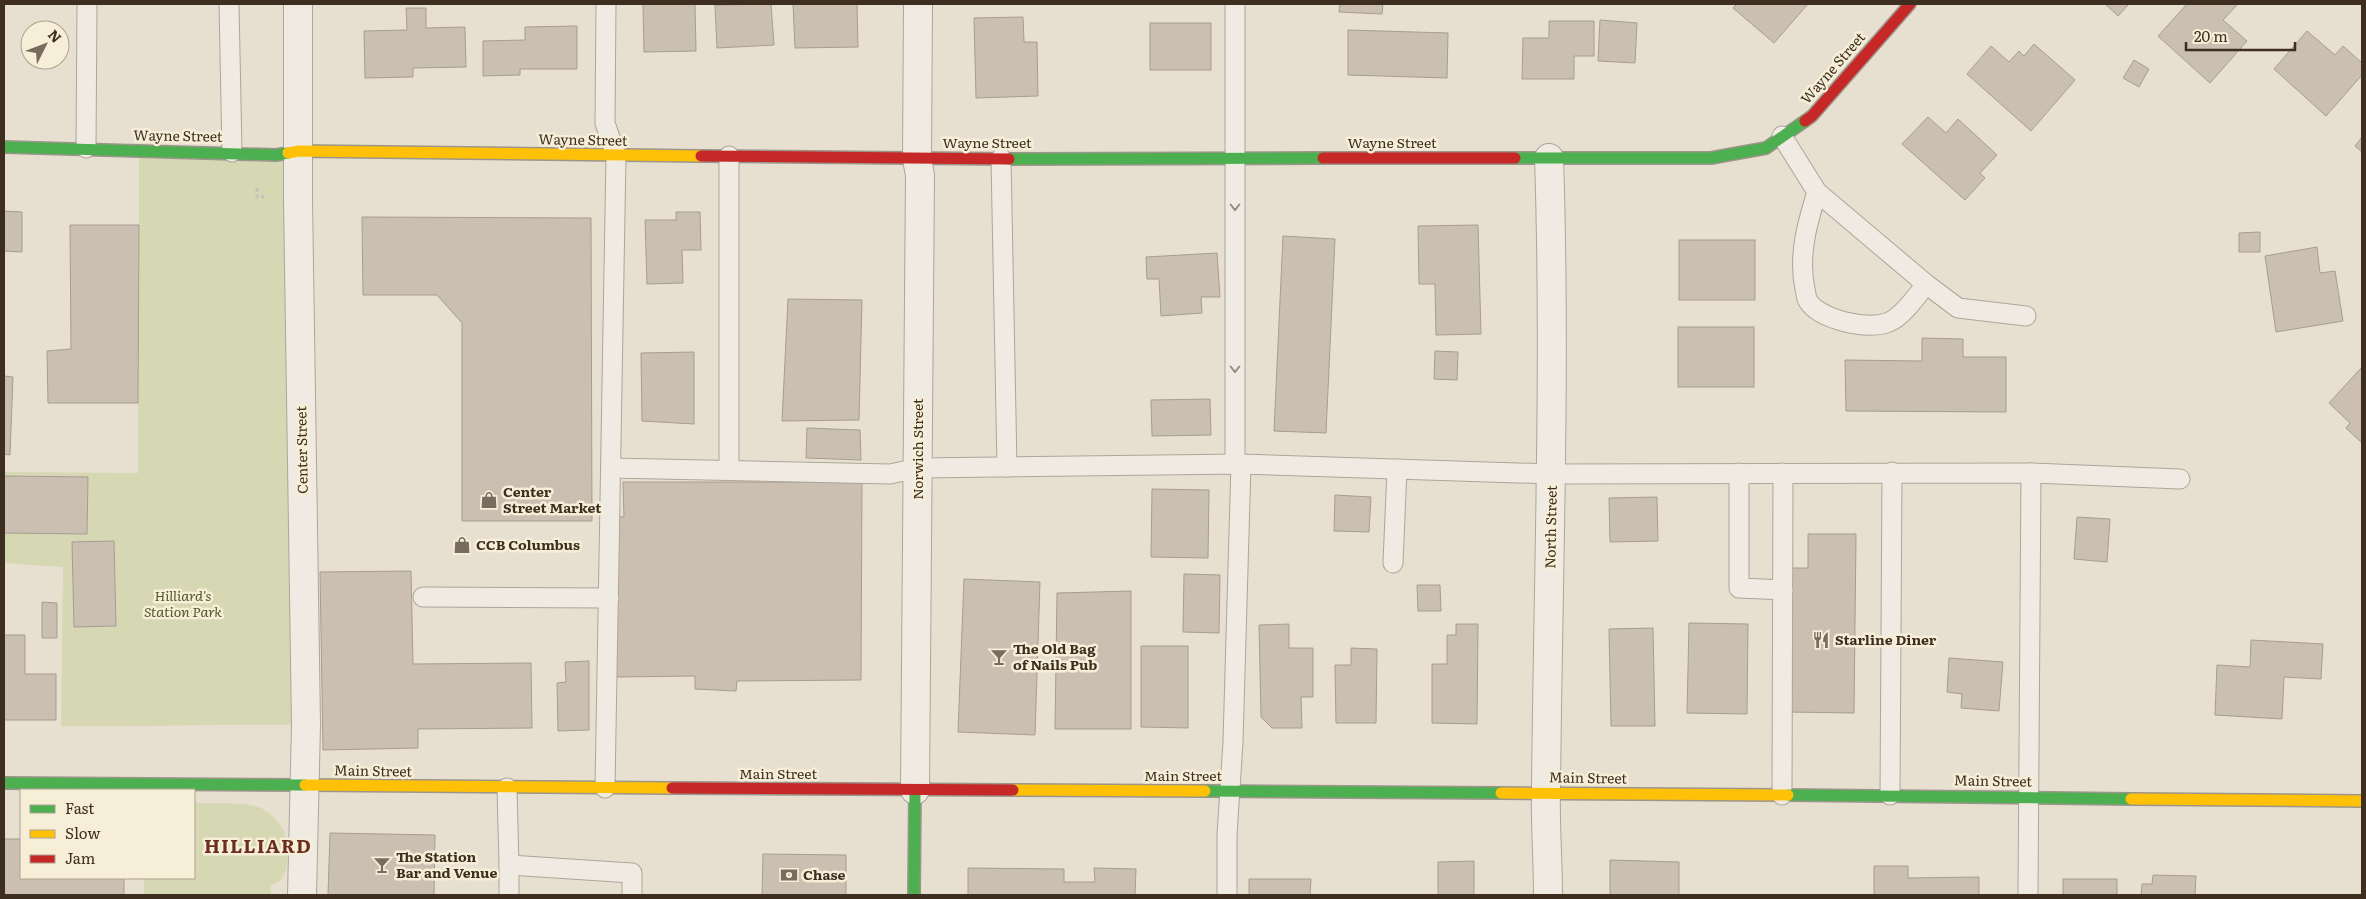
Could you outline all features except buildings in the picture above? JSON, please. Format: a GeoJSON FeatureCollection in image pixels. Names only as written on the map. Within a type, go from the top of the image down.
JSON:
{"type":"FeatureCollection","features":[{"type":"Feature","properties":{"kind":"main road","name":"Wayne Street"},"geometry":{"type":"LineString","coordinates":[[4,147],[232,152],[276,155],[298,152],[917,159],[1711,158],[1766,148],[1812,116],[1910,4]]}},
{"type":"Feature","properties":{"kind":"main road","name":"Main Street"},"geometry":{"type":"LineString","coordinates":[[4,783],[507,788],[1546,792],[2362,801]]}},
{"type":"Feature","properties":{"kind":"main road","name":"Norwich Street"},"geometry":{"type":"LineString","coordinates":[[914,895],[915,790]]}},
{"type":"Feature","properties":{"kind":"street","name":"Center Street"},"geometry":{"type":"LineString","coordinates":[[298,4],[298,152],[306,725],[302,895]]}},
{"type":"Feature","properties":{"kind":"street","name":"Norwich Street"},"geometry":{"type":"LineString","coordinates":[[915,790],[920,176],[917,159],[918,4]]}},
{"type":"Feature","properties":{"kind":"street","name":"North Street"},"geometry":{"type":"LineString","coordinates":[[1548,895],[1546,792],[1552,474],[1552,242],[1549,158]]}},
{"type":"Feature","properties":{"kind":"lane"},"geometry":{"type":"LineString","coordinates":[[86,148],[87,4]]}},
{"type":"Feature","properties":{"kind":"lane"},"geometry":{"type":"LineString","coordinates":[[229,4],[232,152]]}},
{"type":"Feature","properties":{"kind":"lane"},"geometry":{"type":"LineString","coordinates":[[605,788],[616,155],[605,123],[606,4]]}},
{"type":"Feature","properties":{"kind":"lane"},"geometry":{"type":"LineString","coordinates":[[1227,895],[1233,732],[1238,465],[1234,158],[1235,4]]}},
{"type":"Feature","properties":{"kind":"lane"},"geometry":{"type":"LineString","coordinates":[[1782,136],[1817,192],[1926,284],[1958,308],[2026,316]]}},
{"type":"Feature","properties":{"kind":"lane"},"geometry":{"type":"LineString","coordinates":[[729,156],[729,470]]}},
{"type":"Feature","properties":{"kind":"lane"},"geometry":{"type":"LineString","coordinates":[[1001,158],[1007,467]]}},
{"type":"Feature","properties":{"kind":"lane"},"geometry":{"type":"LineString","coordinates":[[1817,192],[1806,225],[1802,272],[1808,301],[1829,318],[1856,325],[1889,322],[1911,303],[1926,284]]}},
{"type":"Feature","properties":{"kind":"lane"},"geometry":{"type":"LineString","coordinates":[[611,468],[890,474],[918,468],[1238,465],[1552,474],[2031,473],[2180,480]]}},
{"type":"Feature","properties":{"kind":"lane"},"geometry":{"type":"LineString","coordinates":[[1393,562],[1397,469]]}},
{"type":"Feature","properties":{"kind":"lane"},"geometry":{"type":"LineString","coordinates":[[1890,796],[1892,472]]}},
{"type":"Feature","properties":{"kind":"lane"},"geometry":{"type":"LineString","coordinates":[[1739,473],[1739,588],[1783,590]]}},
{"type":"Feature","properties":{"kind":"lane"},"geometry":{"type":"LineString","coordinates":[[1782,795],[1784,473]]}},
{"type":"Feature","properties":{"kind":"lane"},"geometry":{"type":"LineString","coordinates":[[2028,895],[2031,473]]}},
{"type":"Feature","properties":{"kind":"lane"},"geometry":{"type":"LineString","coordinates":[[422,597],[609,598]]}},
{"type":"Feature","properties":{"kind":"lane"},"geometry":{"type":"LineString","coordinates":[[507,788],[509,895]]}},
{"type":"Feature","properties":{"kind":"lane"},"geometry":{"type":"LineString","coordinates":[[509,865],[632,873],[632,895]]}},
{"type":"Feature","properties":{"kind":"green space","name":"Hilliard's Station Park"},"geometry":{"type":"Polygon","coordinates":[[[139,149],[299,151],[306,725],[61,726],[63,567],[4,563],[4,472],[138,473],[139,149]]]}},
{"type":"Feature","properties":{"kind":"green space"},"geometry":{"type":"Polygon","coordinates":[[[195,803],[257,806],[278,821],[284,831],[288,854],[286,870],[278,882],[271,885],[271,895],[144,895],[144,879],[195,879],[195,803]]]}},
{"type":"Feature","properties":{"kind":"traffic: fast"},"geometry":{"type":"LineString","coordinates":[[1515,158],[1711,158],[1766,148],[1805,121]]}},
{"type":"Feature","properties":{"kind":"traffic: fast"},"geometry":{"type":"LineString","coordinates":[[4,147],[276,155],[288,153]]}},
{"type":"Feature","properties":{"kind":"traffic: fast"},"geometry":{"type":"LineString","coordinates":[[1009,159],[1323,158]]}},
{"type":"Feature","properties":{"kind":"traffic: fast"},"geometry":{"type":"LineString","coordinates":[[4,783],[305,785]]}},
{"type":"Feature","properties":{"kind":"traffic: fast"},"geometry":{"type":"LineString","coordinates":[[914,895],[915,790]]}},
{"type":"Feature","properties":{"kind":"traffic: fast"},"geometry":{"type":"LineString","coordinates":[[1205,791],[1501,793]]}},
{"type":"Feature","properties":{"kind":"traffic: fast"},"geometry":{"type":"LineString","coordinates":[[1788,795],[2131,799]]}},
{"type":"Feature","properties":{"kind":"traffic: slow"},"geometry":{"type":"LineString","coordinates":[[288,153],[299,151],[701,156]]}},
{"type":"Feature","properties":{"kind":"traffic: slow"},"geometry":{"type":"LineString","coordinates":[[305,785],[672,788]]}},
{"type":"Feature","properties":{"kind":"traffic: slow"},"geometry":{"type":"LineString","coordinates":[[1013,790],[1205,791]]}},
{"type":"Feature","properties":{"kind":"traffic: slow"},"geometry":{"type":"LineString","coordinates":[[1501,793],[1788,795]]}},
{"type":"Feature","properties":{"kind":"traffic: slow"},"geometry":{"type":"LineString","coordinates":[[2131,799],[2362,801]]}},
{"type":"Feature","properties":{"kind":"traffic: jam"},"geometry":{"type":"LineString","coordinates":[[1805,121],[1812,116],[1910,4]]}},
{"type":"Feature","properties":{"kind":"traffic: jam"},"geometry":{"type":"LineString","coordinates":[[701,156],[1009,159]]}},
{"type":"Feature","properties":{"kind":"traffic: jam"},"geometry":{"type":"LineString","coordinates":[[1323,158],[1515,158]]}},
{"type":"Feature","properties":{"kind":"traffic: jam"},"geometry":{"type":"LineString","coordinates":[[672,788],[1013,790]]}},
{"type":"Feature","properties":{"kind":"place","name":"Center Street Market"},"geometry":{"type":"Point","coordinates":[489,500]}},
{"type":"Feature","properties":{"kind":"place","name":"CCB Columbus"},"geometry":{"type":"Point","coordinates":[462,545]}},
{"type":"Feature","properties":{"kind":"place","name":"Starline Diner"},"geometry":{"type":"Point","coordinates":[1821,640]}},
{"type":"Feature","properties":{"kind":"place","name":"The Old Bag of Nails Pub"},"geometry":{"type":"Point","coordinates":[999,657]}},
{"type":"Feature","properties":{"kind":"place","name":"The Station Bar and Venue"},"geometry":{"type":"Point","coordinates":[382,865]}},
{"type":"Feature","properties":{"kind":"place","name":"Chase"},"geometry":{"type":"Point","coordinates":[789,875]}},
{"type":"Feature","properties":{"kind":"district","name":"HILLIARD"},"geometry":{"type":"Point","coordinates":[258,846]}}]}
